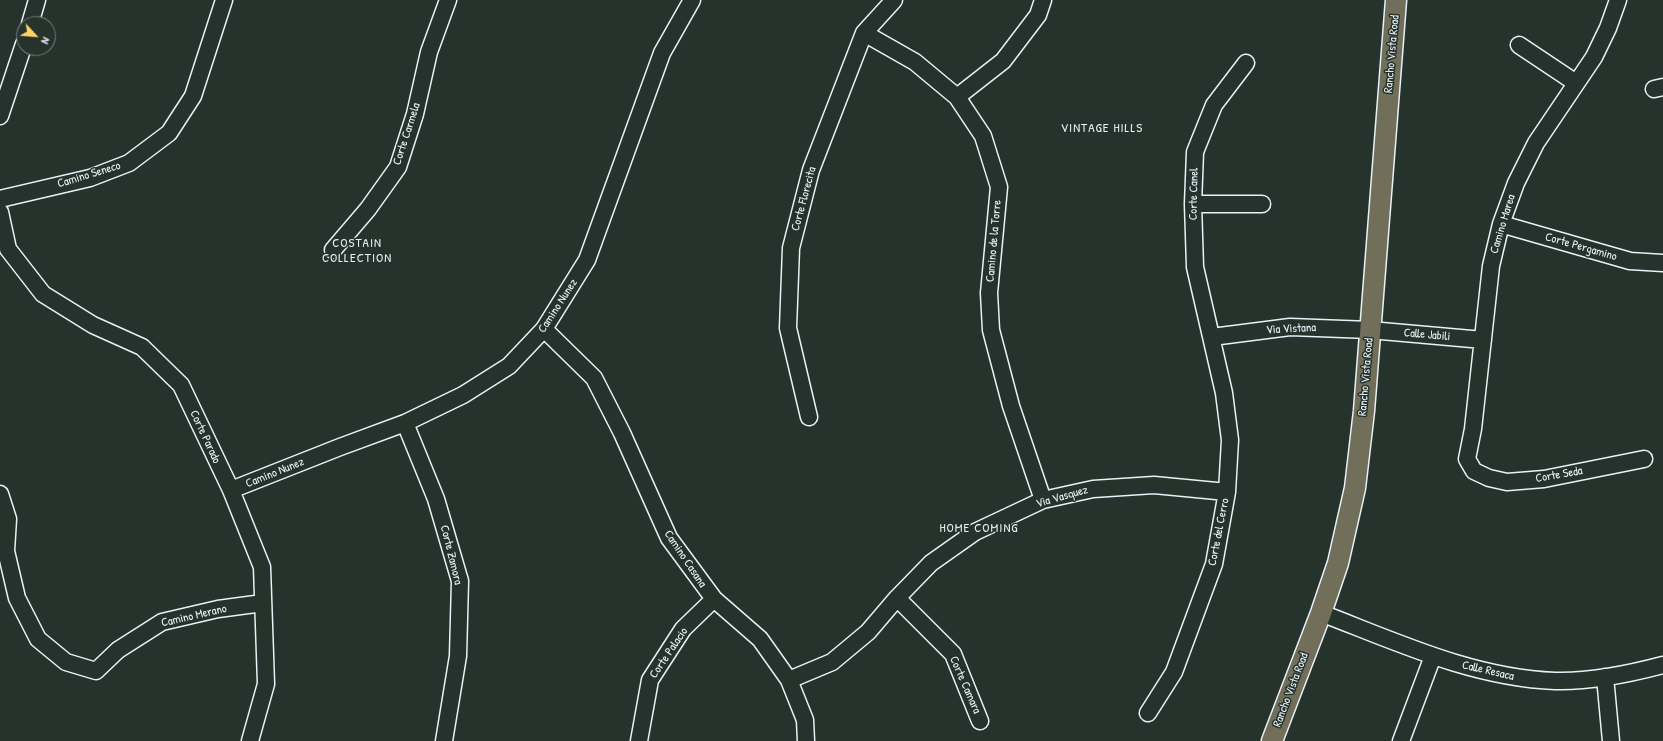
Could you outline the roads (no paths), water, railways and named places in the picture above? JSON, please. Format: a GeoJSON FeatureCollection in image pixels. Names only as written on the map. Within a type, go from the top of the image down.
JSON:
{"type":"FeatureCollection","features":[{"type":"Feature","properties":{"kind":"main road","name":"Rancho Vista Road"},"geometry":{"type":"LineString","coordinates":[[1272,741],[1321,613],[1338,563],[1355,488],[1364,411],[1396,0]]}},
{"type":"Feature","properties":{"kind":"street"},"geometry":{"type":"LineString","coordinates":[[33,16],[38,0]]}},
{"type":"Feature","properties":{"kind":"street","name":"Camino Seneco"},"geometry":{"type":"LineString","coordinates":[[0,199],[90,178],[129,163],[169,133],[193,96],[224,0]]}},
{"type":"Feature","properties":{"kind":"street","name":"Corte Carmela"},"geometry":{"type":"LineString","coordinates":[[333,250],[368,209],[398,167],[415,114],[429,52],[448,0]]}},
{"type":"Feature","properties":{"kind":"street","name":"Camino Nunez"},"geometry":{"type":"LineString","coordinates":[[230,490],[405,423],[462,395],[509,366],[544,329],[587,260],[662,53],[692,0]]}},
{"type":"Feature","properties":{"kind":"street","name":"Corte Florecita"},"geometry":{"type":"LineString","coordinates":[[809,417],[788,328],[791,248],[811,170],[864,33],[894,0]]}},
{"type":"Feature","properties":{"kind":"street"},"geometry":{"type":"LineString","coordinates":[[956,98],[1003,60],[1038,15],[1043,0]]}},
{"type":"Feature","properties":{"kind":"street","name":"Camino Marea"},"geometry":{"type":"LineString","coordinates":[[1474,471],[1467,459],[1472,429],[1491,266],[1500,224],[1516,183],[1536,144],[1594,57],[1608,28],[1618,0]]}},
{"type":"Feature","properties":{"kind":"street","name":"Camino de la Torre"},"geometry":{"type":"LineString","coordinates":[[864,33],[915,62],[956,98],[983,136],[999,187],[989,293],[991,330],[1011,406],[1043,500]]}},
{"type":"Feature","properties":{"kind":"street"},"geometry":{"type":"LineString","coordinates":[[1520,45],[1576,83]]}},
{"type":"Feature","properties":{"kind":"street"},"geometry":{"type":"LineString","coordinates":[[0,116],[20,56]]}},
{"type":"Feature","properties":{"kind":"street","name":"Corte Canel"},"geometry":{"type":"LineString","coordinates":[[1212,337],[1195,267],[1193,204],[1195,152],[1214,105],[1246,63]]}},
{"type":"Feature","properties":{"kind":"street"},"geometry":{"type":"LineString","coordinates":[[1193,204],[1262,204]]}},
{"type":"Feature","properties":{"kind":"street","name":"Corte Parado"},"geometry":{"type":"LineString","coordinates":[[0,212],[8,249],[43,294],[93,324],[142,347],[182,385],[230,490],[262,568],[266,684],[250,741]]}},
{"type":"Feature","properties":{"kind":"street","name":"Corte Pergamino"},"geometry":{"type":"LineString","coordinates":[[1500,224],[1630,261],[1663,262]]}},
{"type":"Feature","properties":{"kind":"street","name":"Via Vistana"},"geometry":{"type":"LineString","coordinates":[[1212,337],[1290,327],[1370,330]]}},
{"type":"Feature","properties":{"kind":"street","name":"Camino Casana"},"geometry":{"type":"LineString","coordinates":[[544,329],[594,378],[622,433],[669,538],[714,599],[760,639],[789,680],[805,720],[806,741]]}},
{"type":"Feature","properties":{"kind":"street","name":"Calle Jabili"},"geometry":{"type":"LineString","coordinates":[[1370,330],[1483,340]]}},
{"type":"Feature","properties":{"kind":"street","name":"Corte del Cerro"},"geometry":{"type":"LineString","coordinates":[[1148,713],[1174,672],[1214,564],[1227,492],[1230,440],[1224,393],[1212,337]]}},
{"type":"Feature","properties":{"kind":"street","name":"Corte Zamora"},"geometry":{"type":"LineString","coordinates":[[405,423],[436,499],[460,581],[458,656],[444,741]]}},
{"type":"Feature","properties":{"kind":"street","name":"Corte Seda"},"geometry":{"type":"LineString","coordinates":[[1474,471],[1489,478],[1507,482],[1544,479],[1644,459]]}},
{"type":"Feature","properties":{"kind":"street","name":"Via Vasquez"},"geometry":{"type":"LineString","coordinates":[[789,680],[832,662],[868,632],[897,598],[931,563],[975,532],[1043,500],[1093,489],[1154,484],[1227,492]]}},
{"type":"Feature","properties":{"kind":"street","name":"Camino Merano"},"geometry":{"type":"LineString","coordinates":[[0,494],[8,519],[6,551],[17,598],[38,639],[66,662],[96,671],[118,650],[162,622],[218,609],[263,603]]}},
{"type":"Feature","properties":{"kind":"street","name":"Corte Camara"},"geometry":{"type":"LineString","coordinates":[[897,598],[953,654],[980,721]]}},
{"type":"Feature","properties":{"kind":"street","name":"Corte Palacio"},"geometry":{"type":"LineString","coordinates":[[639,741],[650,680],[683,629],[714,599]]}},
{"type":"Feature","properties":{"kind":"street","name":"Calle Resaca"},"geometry":{"type":"LineString","coordinates":[[1321,613],[1433,656],[1477,670],[1519,678],[1556,681],[1605,677],[1663,665]]}},
{"type":"Feature","properties":{"kind":"street"},"geometry":{"type":"LineString","coordinates":[[1401,741],[1433,656]]}},
{"type":"Feature","properties":{"kind":"street"},"geometry":{"type":"LineString","coordinates":[[1605,677],[1611,741]]}},
{"type":"Feature","properties":{"kind":"district","name":"VINTAGE HILLS"},"geometry":{"type":"Point","coordinates":[1102,129]}},
{"type":"Feature","properties":{"kind":"district","name":"COSTAIN COLLECTION"},"geometry":{"type":"Point","coordinates":[357,252]}},
{"type":"Feature","properties":{"kind":"district","name":"HOME COMING"},"geometry":{"type":"Point","coordinates":[979,529]}}]}
